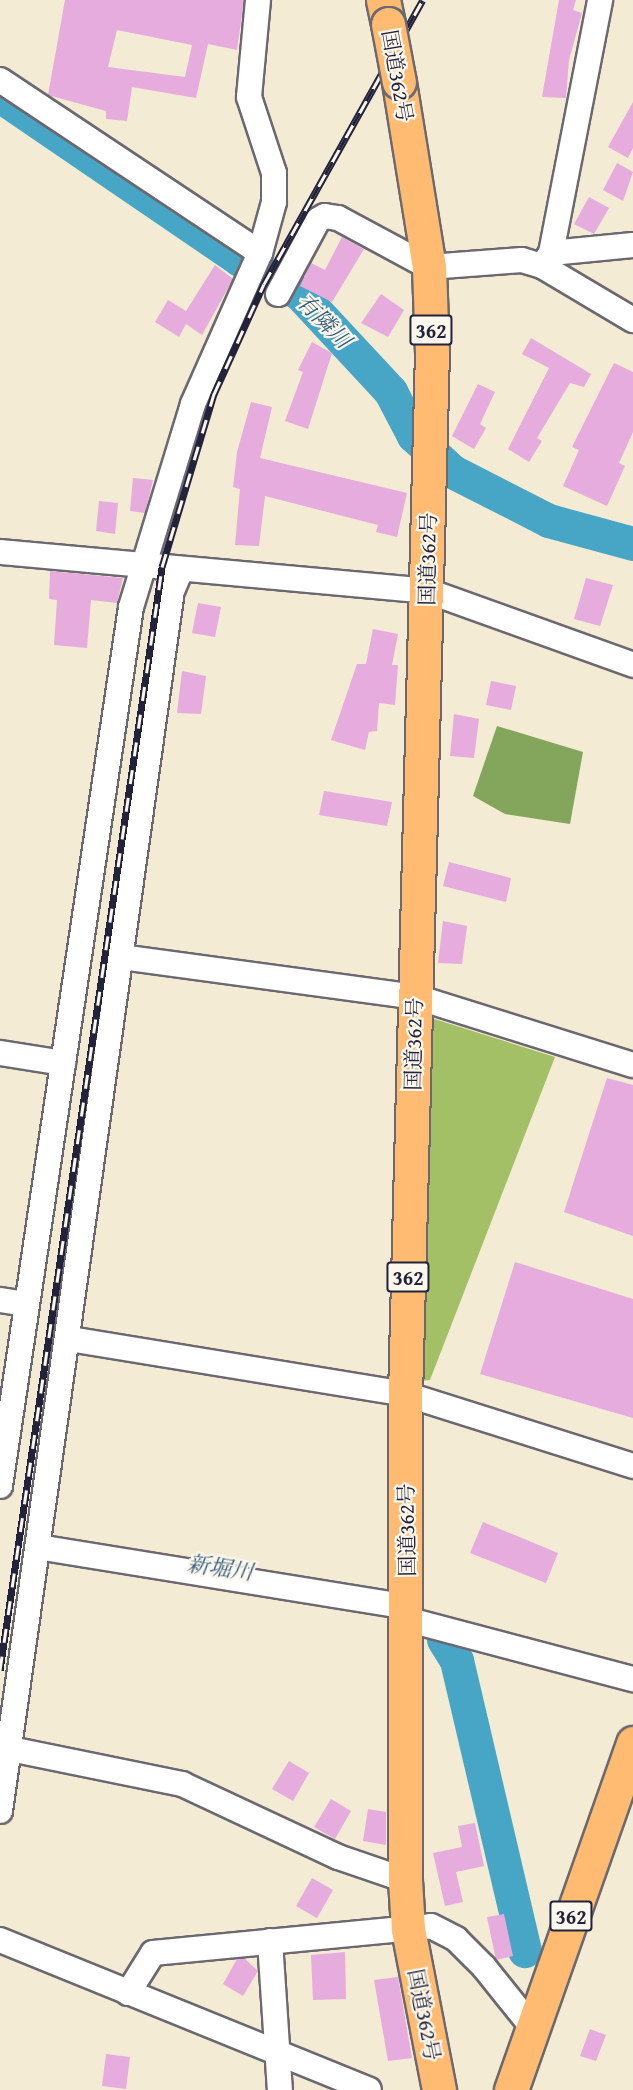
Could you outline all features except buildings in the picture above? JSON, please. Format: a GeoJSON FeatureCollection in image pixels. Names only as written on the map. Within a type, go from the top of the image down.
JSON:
{"type":"FeatureCollection","features":[{"type":"Feature","properties":{"kind":"highway","name":"国道362号"},"geometry":{"type":"LineString","coordinates":[[386,12],[429,267],[428,591],[405,1394],[408,1614],[405,1880],[408,1929],[439,2090]]}},
{"type":"Feature","properties":{"kind":"highway","name":"362"},"geometry":{"type":"LineString","coordinates":[[511,2090],[633,1743]]}},
{"type":"Feature","properties":{"kind":"street"},"geometry":{"type":"LineString","coordinates":[[0,1486],[63,1062],[193,404],[260,253],[274,202],[274,173],[249,97],[258,0]]}},
{"type":"Feature","properties":{"kind":"street"},"geometry":{"type":"LineString","coordinates":[[547,260],[600,0]]}},
{"type":"Feature","properties":{"kind":"street"},"geometry":{"type":"LineString","coordinates":[[0,80],[260,253]]}},
{"type":"Feature","properties":{"kind":"street"},"geometry":{"type":"LineString","coordinates":[[284,285],[318,220],[325,216],[338,218],[429,267],[547,260],[633,245]]}},
{"type":"Feature","properties":{"kind":"street"},"geometry":{"type":"LineString","coordinates":[[547,260],[633,320]]}},
{"type":"Feature","properties":{"kind":"street"},"geometry":{"type":"LineString","coordinates":[[0,552],[428,591],[633,665]]}},
{"type":"Feature","properties":{"kind":"street"},"geometry":{"type":"LineString","coordinates":[[0,1811],[70,1339],[172,591],[161,568]]}},
{"type":"Feature","properties":{"kind":"street"},"geometry":{"type":"LineString","coordinates":[[121,957],[416,997],[633,1065]]}},
{"type":"Feature","properties":{"kind":"street"},"geometry":{"type":"LineString","coordinates":[[0,1053],[63,1062]]}},
{"type":"Feature","properties":{"kind":"street"},"geometry":{"type":"LineString","coordinates":[[0,1300],[26,1305]]}},
{"type":"Feature","properties":{"kind":"street"},"geometry":{"type":"LineString","coordinates":[[70,1339],[405,1394],[633,1466]]}},
{"type":"Feature","properties":{"kind":"street"},"geometry":{"type":"LineString","coordinates":[[38,1547],[408,1614],[633,1679]]}},
{"type":"Feature","properties":{"kind":"street"},"geometry":{"type":"LineString","coordinates":[[10,1749],[182,1784],[338,1857],[405,1880]]}},
{"type":"Feature","properties":{"kind":"street"},"geometry":{"type":"LineString","coordinates":[[128,1993],[153,1953],[431,1926],[456,1939],[532,2028]]}},
{"type":"Feature","properties":{"kind":"street"},"geometry":{"type":"LineString","coordinates":[[0,1940],[369,2090]]}},
{"type":"Feature","properties":{"kind":"street"},"geometry":{"type":"LineString","coordinates":[[270,1941],[281,2055],[280,2090]]}},
{"type":"Feature","properties":{"kind":"green space"},"geometry":{"type":"Polygon","coordinates":[[[497,726],[583,752],[570,824],[505,814],[473,796],[497,726]]]}},
{"type":"Feature","properties":{"kind":"green space"},"geometry":{"type":"Polygon","coordinates":[[[428,1017],[555,1057],[430,1380],[405,1383],[428,1017]]]}},
{"type":"Feature","properties":{"kind":"waterway","name":"有隣川"},"geometry":{"type":"LineString","coordinates":[[0,96],[240,260],[300,294],[391,392],[414,436],[453,472],[549,521],[633,544]]}},
{"type":"Feature","properties":{"kind":"waterway","name":"新堀川"},"geometry":{"type":"LineString","coordinates":[[444,1640],[457,1661],[525,1951]]}},
{"type":"Feature","properties":{"kind":"railway"},"geometry":{"type":"LineString","coordinates":[[0,1670],[162,567],[214,394],[264,284],[423,0]]}}]}
